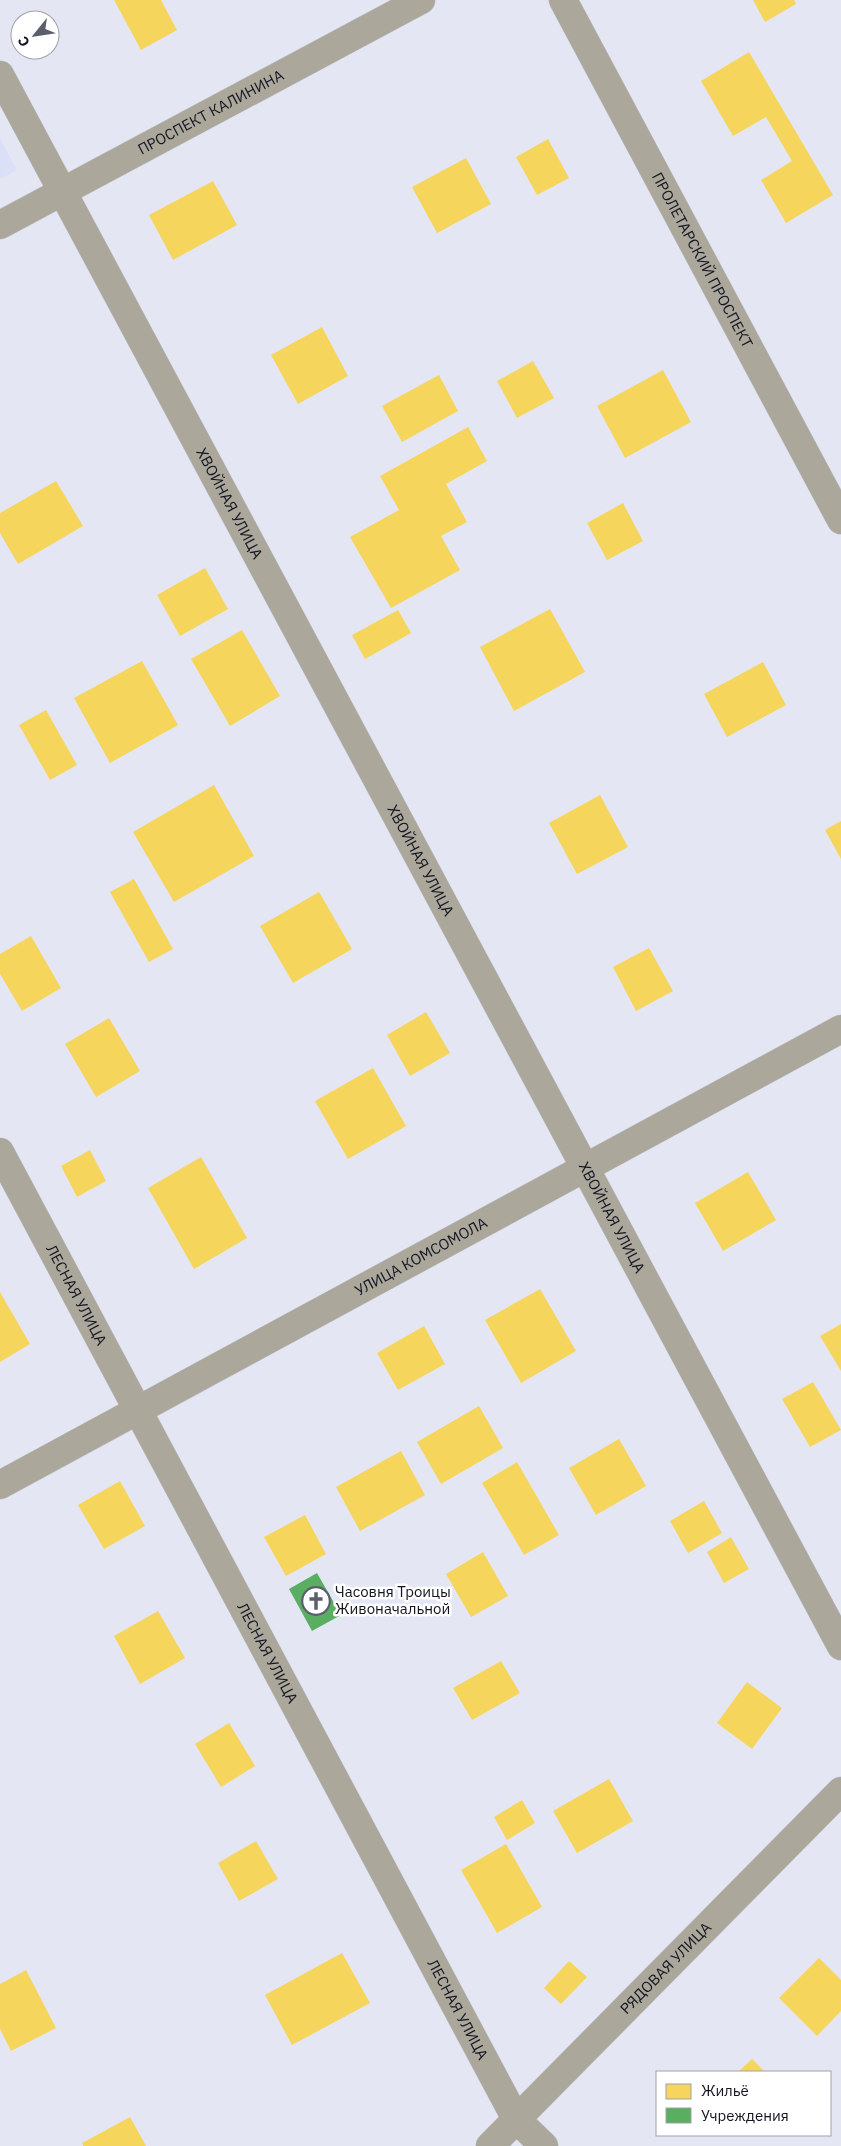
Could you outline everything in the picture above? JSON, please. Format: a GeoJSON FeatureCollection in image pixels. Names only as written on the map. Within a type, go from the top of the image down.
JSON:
{"type":"FeatureCollection","features":[{"type":"Feature","properties":{"kind":"street","name":"ПРОСПЕКТ КАЛИНИНА"},"geometry":{"type":"LineString","coordinates":[[0,226],[421,0]]}},
{"type":"Feature","properties":{"kind":"street","name":"ПРОЛЕТАРСКИЙ ПРОСПЕКТ"},"geometry":{"type":"LineString","coordinates":[[563,0],[841,520]]}},
{"type":"Feature","properties":{"kind":"street","name":"ХВОЙНАЯ УЛИЦА"},"geometry":{"type":"LineString","coordinates":[[0,75],[841,1646]]}},
{"type":"Feature","properties":{"kind":"street","name":"УЛИЦА КОМСОМОЛА"},"geometry":{"type":"LineString","coordinates":[[0,1485],[841,1029]]}},
{"type":"Feature","properties":{"kind":"street","name":"ЛЕСНАЯ УЛИЦА"},"geometry":{"type":"LineString","coordinates":[[0,1152],[516,2119],[544,2146]]}},
{"type":"Feature","properties":{"kind":"street","name":"РЯДОВАЯ УЛИЦА"},"geometry":{"type":"LineString","coordinates":[[490,2146],[841,1791]]}},
{"type":"Feature","properties":{"kind":"shaded area"},"geometry":{"type":"Polygon","coordinates":[[[0,138],[17,170],[0,179],[0,138]]]}},
{"type":"Feature","properties":{"kind":"building: Жильё"},"geometry":{"type":"Polygon","coordinates":[[[114,0],[161,0],[177,30],[141,50],[114,0]]]}},
{"type":"Feature","properties":{"kind":"building: Жильё"},"geometry":{"type":"Polygon","coordinates":[[[753,0],[794,0],[796,4],[765,22],[753,0]]]}},
{"type":"Feature","properties":{"kind":"building: Жильё"},"geometry":{"type":"Polygon","coordinates":[[[749,52],[833,195],[786,223],[761,180],[792,161],[766,117],[733,136],[701,81],[749,52]]]}},
{"type":"Feature","properties":{"kind":"building: Жильё"},"geometry":{"type":"Polygon","coordinates":[[[548,139],[569,178],[537,195],[516,157],[548,139]]]}},
{"type":"Feature","properties":{"kind":"building: Жильё"},"geometry":{"type":"Polygon","coordinates":[[[466,158],[491,204],[437,233],[412,187],[466,158]]]}},
{"type":"Feature","properties":{"kind":"building: Жильё"},"geometry":{"type":"Polygon","coordinates":[[[213,181],[237,225],[173,260],[149,215],[213,181]]]}},
{"type":"Feature","properties":{"kind":"building: Жильё"},"geometry":{"type":"Polygon","coordinates":[[[322,327],[348,376],[298,404],[271,355],[322,327]]]}},
{"type":"Feature","properties":{"kind":"building: Жильё"},"geometry":{"type":"Polygon","coordinates":[[[533,361],[554,398],[517,418],[497,381],[533,361]]]}},
{"type":"Feature","properties":{"kind":"building: Жильё"},"geometry":{"type":"Polygon","coordinates":[[[663,370],[691,422],[625,458],[597,406],[663,370]]]}},
{"type":"Feature","properties":{"kind":"building: Жильё"},"geometry":{"type":"Polygon","coordinates":[[[439,375],[458,411],[402,442],[382,406],[439,375]]]}},
{"type":"Feature","properties":{"kind":"building: Жильё"},"geometry":{"type":"Polygon","coordinates":[[[468,427],[487,461],[446,484],[467,522],[441,536],[460,570],[391,608],[350,537],[399,510],[380,476],[468,427]]]}},
{"type":"Feature","properties":{"kind":"building: Жильё"},"geometry":{"type":"Polygon","coordinates":[[[56,481],[83,526],[18,564],[0,533],[0,513],[56,481]]]}},
{"type":"Feature","properties":{"kind":"building: Жильё"},"geometry":{"type":"Polygon","coordinates":[[[623,503],[643,541],[607,560],[587,523],[623,503]]]}},
{"type":"Feature","properties":{"kind":"building: Жильё"},"geometry":{"type":"Polygon","coordinates":[[[205,568],[228,609],[180,636],[157,595],[205,568]]]}},
{"type":"Feature","properties":{"kind":"building: Жильё"},"geometry":{"type":"Polygon","coordinates":[[[550,609],[585,672],[514,711],[480,647],[550,609]]]}},
{"type":"Feature","properties":{"kind":"building: Жильё"},"geometry":{"type":"Polygon","coordinates":[[[398,610],[411,633],[365,659],[352,635],[398,610]]]}},
{"type":"Feature","properties":{"kind":"building: Жильё"},"geometry":{"type":"Polygon","coordinates":[[[242,630],[280,696],[230,726],[191,659],[242,630]]]}},
{"type":"Feature","properties":{"kind":"building: Жильё"},"geometry":{"type":"Polygon","coordinates":[[[142,661],[178,725],[110,763],[74,698],[142,661]]]}},
{"type":"Feature","properties":{"kind":"building: Жильё"},"geometry":{"type":"Polygon","coordinates":[[[763,662],[786,705],[727,737],[704,694],[763,662]]]}},
{"type":"Feature","properties":{"kind":"building: Жильё"},"geometry":{"type":"Polygon","coordinates":[[[46,710],[77,765],[50,780],[19,725],[46,710]]]}},
{"type":"Feature","properties":{"kind":"building: Жильё"},"geometry":{"type":"Polygon","coordinates":[[[214,785],[254,856],[174,902],[133,832],[214,785]]]}},
{"type":"Feature","properties":{"kind":"building: Жильё"},"geometry":{"type":"Polygon","coordinates":[[[600,795],[628,847],[577,874],[549,823],[600,795]]]}},
{"type":"Feature","properties":{"kind":"building: Жильё"},"geometry":{"type":"Polygon","coordinates":[[[841,821],[841,859],[825,830],[841,821]]]}},
{"type":"Feature","properties":{"kind":"building: Жильё"},"geometry":{"type":"Polygon","coordinates":[[[134,879],[173,949],[149,962],[110,892],[134,879]]]}},
{"type":"Feature","properties":{"kind":"building: Жильё"},"geometry":{"type":"Polygon","coordinates":[[[319,892],[352,949],[293,983],[260,926],[319,892]]]}},
{"type":"Feature","properties":{"kind":"building: Жильё"},"geometry":{"type":"Polygon","coordinates":[[[31,936],[61,988],[22,1011],[0,974],[0,954],[31,936]]]}},
{"type":"Feature","properties":{"kind":"building: Жильё"},"geometry":{"type":"Polygon","coordinates":[[[649,948],[673,991],[636,1011],[613,967],[649,948]]]}},
{"type":"Feature","properties":{"kind":"building: Жильё"},"geometry":{"type":"Polygon","coordinates":[[[426,1012],[450,1053],[410,1076],[387,1035],[426,1012]]]}},
{"type":"Feature","properties":{"kind":"building: Жильё"},"geometry":{"type":"Polygon","coordinates":[[[109,1018],[140,1071],[96,1097],[65,1044],[109,1018]]]}},
{"type":"Feature","properties":{"kind":"building: Жильё"},"geometry":{"type":"Polygon","coordinates":[[[373,1068],[406,1126],[348,1159],[315,1101],[373,1068]]]}},
{"type":"Feature","properties":{"kind":"building: Жильё"},"geometry":{"type":"Polygon","coordinates":[[[90,1150],[106,1181],[77,1197],[61,1166],[90,1150]]]}},
{"type":"Feature","properties":{"kind":"building: Жильё"},"geometry":{"type":"Polygon","coordinates":[[[201,1157],[247,1238],[194,1269],[148,1188],[201,1157]]]}},
{"type":"Feature","properties":{"kind":"building: Жильё"},"geometry":{"type":"Polygon","coordinates":[[[748,1172],[776,1220],[723,1251],[695,1203],[748,1172]]]}},
{"type":"Feature","properties":{"kind":"building: Жильё"},"geometry":{"type":"Polygon","coordinates":[[[540,1289],[576,1351],[521,1383],[485,1320],[540,1289]]]}},
{"type":"Feature","properties":{"kind":"building: Жильё"},"geometry":{"type":"Polygon","coordinates":[[[0,1292],[30,1344],[0,1362],[0,1292]]]}},
{"type":"Feature","properties":{"kind":"building: Жильё"},"geometry":{"type":"Polygon","coordinates":[[[841,1324],[841,1371],[820,1336],[841,1324]]]}},
{"type":"Feature","properties":{"kind":"building: Жильё"},"geometry":{"type":"Polygon","coordinates":[[[424,1326],[445,1364],[398,1390],[377,1353],[424,1326]]]}},
{"type":"Feature","properties":{"kind":"building: Жильё"},"geometry":{"type":"Polygon","coordinates":[[[813,1382],[841,1430],[810,1447],[782,1399],[813,1382]]]}},
{"type":"Feature","properties":{"kind":"building: Жильё"},"geometry":{"type":"Polygon","coordinates":[[[479,1406],[503,1448],[441,1484],[417,1442],[479,1406]]]}},
{"type":"Feature","properties":{"kind":"building: Жильё"},"geometry":{"type":"Polygon","coordinates":[[[619,1439],[646,1486],[596,1515],[569,1468],[619,1439]]]}},
{"type":"Feature","properties":{"kind":"building: Жильё"},"geometry":{"type":"Polygon","coordinates":[[[401,1451],[425,1495],[360,1531],[336,1487],[401,1451]]]}},
{"type":"Feature","properties":{"kind":"building: Жильё"},"geometry":{"type":"Polygon","coordinates":[[[517,1462],[559,1535],[524,1555],[482,1483],[517,1462]]]}},
{"type":"Feature","properties":{"kind":"building: Жильё"},"geometry":{"type":"Polygon","coordinates":[[[120,1481],[145,1526],[104,1549],[78,1505],[120,1481]]]}},
{"type":"Feature","properties":{"kind":"building: Жильё"},"geometry":{"type":"Polygon","coordinates":[[[704,1501],[722,1533],[688,1553],[670,1521],[704,1501]]]}},
{"type":"Feature","properties":{"kind":"building: Жильё"},"geometry":{"type":"Polygon","coordinates":[[[305,1515],[326,1554],[286,1576],[264,1537],[305,1515]]]}},
{"type":"Feature","properties":{"kind":"building: Жильё"},"geometry":{"type":"Polygon","coordinates":[[[731,1537],[749,1569],[724,1583],[707,1552],[731,1537]]]}},
{"type":"Feature","properties":{"kind":"building: Жильё"},"geometry":{"type":"Polygon","coordinates":[[[483,1552],[508,1596],[471,1617],[446,1574],[483,1552]]]}},
{"type":"Feature","properties":{"kind":"building: Жильё"},"geometry":{"type":"Polygon","coordinates":[[[158,1611],[185,1658],[140,1684],[114,1636],[158,1611]]]}},
{"type":"Feature","properties":{"kind":"building: Жильё"},"geometry":{"type":"Polygon","coordinates":[[[501,1661],[520,1693],[472,1720],[453,1688],[501,1661]]]}},
{"type":"Feature","properties":{"kind":"building: Жильё"},"geometry":{"type":"Polygon","coordinates":[[[747,1682],[782,1708],[752,1749],[717,1723],[747,1682]]]}},
{"type":"Feature","properties":{"kind":"building: Жильё"},"geometry":{"type":"Polygon","coordinates":[[[229,1723],[255,1766],[221,1787],[195,1744],[229,1723]]]}},
{"type":"Feature","properties":{"kind":"building: Жильё"},"geometry":{"type":"Polygon","coordinates":[[[609,1779],[633,1821],[577,1853],[553,1811],[609,1779]]]}},
{"type":"Feature","properties":{"kind":"building: Жильё"},"geometry":{"type":"Polygon","coordinates":[[[522,1800],[535,1823],[507,1840],[494,1817],[522,1800]]]}},
{"type":"Feature","properties":{"kind":"building: Жильё"},"geometry":{"type":"Polygon","coordinates":[[[256,1841],[278,1879],[239,1901],[218,1863],[256,1841]]]}},
{"type":"Feature","properties":{"kind":"building: Жильё"},"geometry":{"type":"Polygon","coordinates":[[[506,1844],[542,1907],[497,1933],[461,1870],[506,1844]]]}},
{"type":"Feature","properties":{"kind":"building: Жильё"},"geometry":{"type":"Polygon","coordinates":[[[342,1953],[370,2003],[292,2045],[265,1995],[342,1953]]]}},
{"type":"Feature","properties":{"kind":"building: Жильё"},"geometry":{"type":"Polygon","coordinates":[[[819,1958],[841,1980],[841,2011],[817,2036],[779,1998],[819,1958]]]}},
{"type":"Feature","properties":{"kind":"building: Жильё"},"geometry":{"type":"Polygon","coordinates":[[[569,1961],[587,1977],[561,2004],[544,1988],[569,1961]]]}},
{"type":"Feature","properties":{"kind":"building: Жильё"},"geometry":{"type":"Polygon","coordinates":[[[26,1970],[56,2028],[11,2051],[0,2029],[0,1984],[26,1970]]]}},
{"type":"Feature","properties":{"kind":"building: Жильё"},"geometry":{"type":"Polygon","coordinates":[[[752,2059],[764,2071],[739,2071],[752,2059]]]}},
{"type":"Feature","properties":{"kind":"building: Жильё"},"geometry":{"type":"Polygon","coordinates":[[[130,2117],[146,2146],[83,2146],[82,2143],[130,2117]]]}},
{"type":"Feature","properties":{"kind":"building: Учреждения"},"geometry":{"type":"Polygon","coordinates":[[[317,1573],[341,1615],[312,1631],[289,1589],[317,1573]]]}},
{"type":"Feature","properties":{"kind":"place","name":"Часовня Троицы Живоначальной"},"geometry":{"type":"Point","coordinates":[316,1601]}}]}
